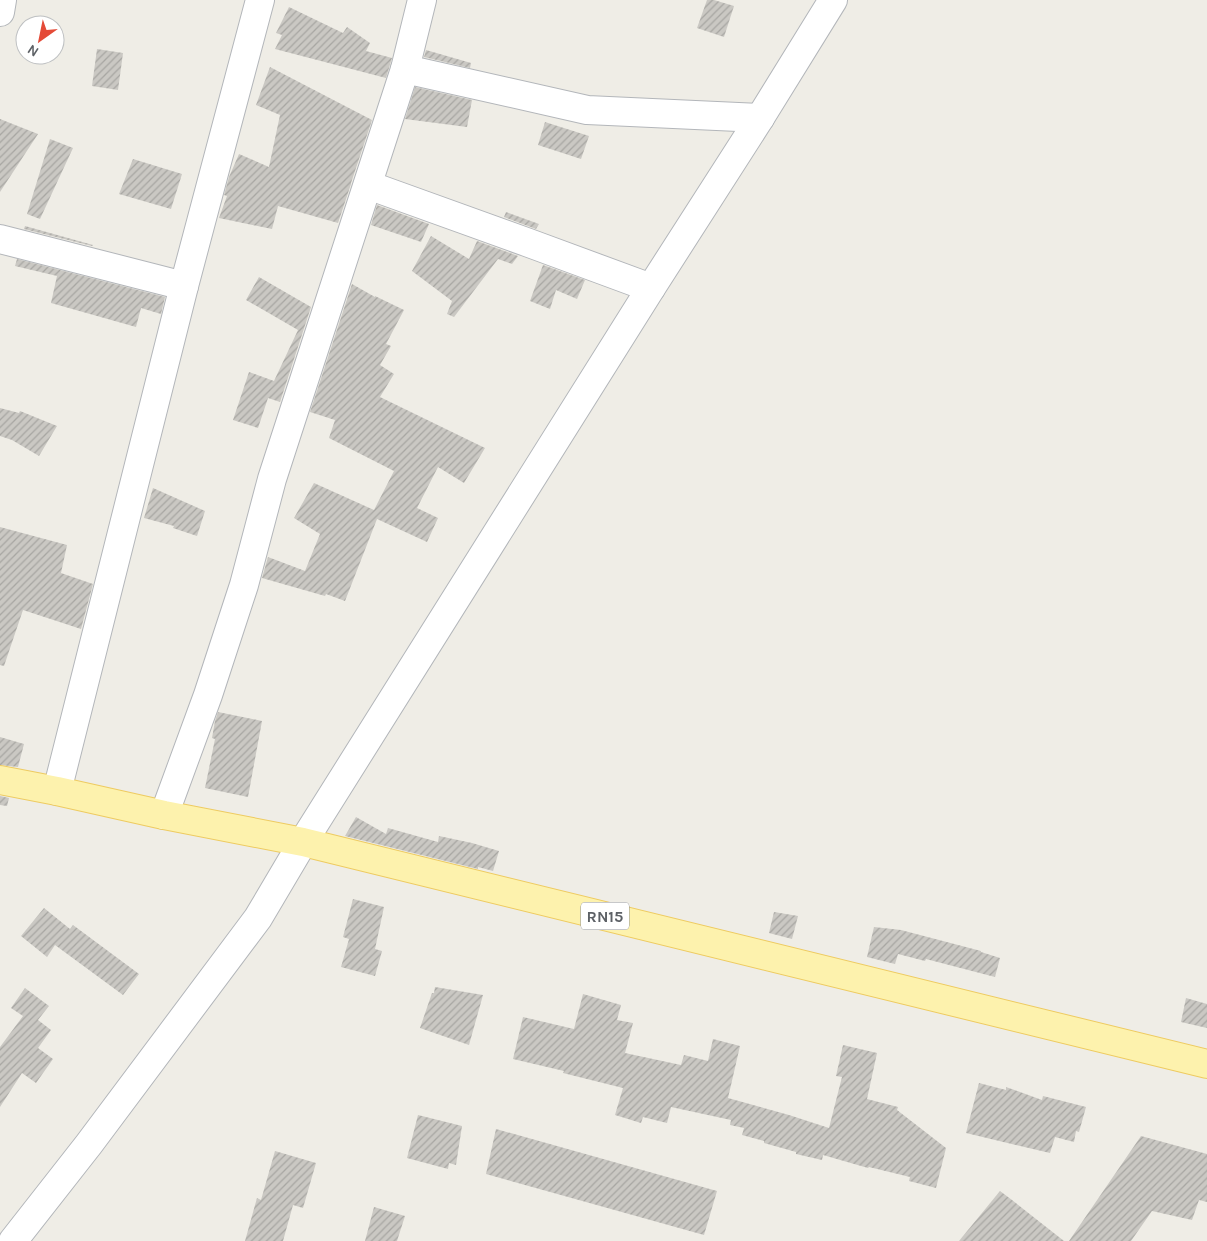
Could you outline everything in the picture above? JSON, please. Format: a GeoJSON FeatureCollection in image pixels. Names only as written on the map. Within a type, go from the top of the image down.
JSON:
{"type":"FeatureCollection","features":[{"type":"Feature","properties":{"kind":"main road","name":"RN15"},"geometry":{"type":"LineString","coordinates":[[0,780],[303,842],[1207,1064]]}},
{"type":"Feature","properties":{"kind":"street"},"geometry":{"type":"LineString","coordinates":[[0,12],[2,0]]}},
{"type":"Feature","properties":{"kind":"street"},"geometry":{"type":"LineString","coordinates":[[57,791],[184,286],[260,0]]}},
{"type":"Feature","properties":{"kind":"street"},"geometry":{"type":"LineString","coordinates":[[164,815],[208,696],[244,585],[272,479],[405,69],[422,0]]}},
{"type":"Feature","properties":{"kind":"street"},"geometry":{"type":"LineString","coordinates":[[13,1241],[95,1137],[258,918],[303,842],[833,0]]}},
{"type":"Feature","properties":{"kind":"street"},"geometry":{"type":"LineString","coordinates":[[405,69],[587,110],[760,118]]}},
{"type":"Feature","properties":{"kind":"street"},"geometry":{"type":"LineString","coordinates":[[368,185],[651,288]]}},
{"type":"Feature","properties":{"kind":"street"},"geometry":{"type":"LineString","coordinates":[[0,239],[184,286]]}},
{"type":"Feature","properties":{"kind":"building"},"geometry":{"type":"Polygon","coordinates":[[[707,0],[714,0],[734,6],[724,37],[697,28],[707,0]]]}},
{"type":"Feature","properties":{"kind":"building"},"geometry":{"type":"Polygon","coordinates":[[[289,7],[343,33],[347,27],[370,43],[366,51],[392,58],[386,78],[275,49],[282,35],[276,33],[289,7]]]}},
{"type":"Feature","properties":{"kind":"building"},"geometry":{"type":"Polygon","coordinates":[[[97,49],[123,53],[118,90],[92,86],[97,49]]]}},
{"type":"Feature","properties":{"kind":"building"},"geometry":{"type":"Polygon","coordinates":[[[426,50],[471,63],[470,68],[424,57],[426,50]]]}},
{"type":"Feature","properties":{"kind":"building"},"geometry":{"type":"Polygon","coordinates":[[[270,67],[372,120],[338,223],[278,206],[272,229],[219,218],[227,196],[224,195],[229,177],[239,154],[269,167],[280,115],[256,105],[270,67]]]}},
{"type":"Feature","properties":{"kind":"building"},"geometry":{"type":"Polygon","coordinates":[[[415,87],[472,100],[467,127],[405,119],[415,87]]]}},
{"type":"Feature","properties":{"kind":"building"},"geometry":{"type":"Polygon","coordinates":[[[0,119],[38,134],[0,192],[0,119]]]}},
{"type":"Feature","properties":{"kind":"building"},"geometry":{"type":"Polygon","coordinates":[[[545,122],[589,136],[581,159],[538,145],[545,122]]]}},
{"type":"Feature","properties":{"kind":"building"},"geometry":{"type":"Polygon","coordinates":[[[50,139],[73,148],[40,219],[27,214],[50,139]]]}},
{"type":"Feature","properties":{"kind":"building"},"geometry":{"type":"Polygon","coordinates":[[[133,159],[182,174],[171,209],[119,194],[133,159]]]}},
{"type":"Feature","properties":{"kind":"building"},"geometry":{"type":"Polygon","coordinates":[[[377,205],[429,224],[421,242],[371,225],[377,205]]]}},
{"type":"Feature","properties":{"kind":"building"},"geometry":{"type":"Polygon","coordinates":[[[506,212],[539,224],[536,229],[504,217],[506,212]]]}},
{"type":"Feature","properties":{"kind":"building"},"geometry":{"type":"Polygon","coordinates":[[[25,226],[93,245],[24,229],[25,226]]]}},
{"type":"Feature","properties":{"kind":"building"},"geometry":{"type":"Polygon","coordinates":[[[431,236],[469,259],[477,241],[518,256],[512,264],[498,259],[454,317],[447,314],[452,301],[412,271],[431,236]]]}},
{"type":"Feature","properties":{"kind":"building"},"geometry":{"type":"Polygon","coordinates":[[[17,259],[165,297],[161,314],[141,308],[136,327],[51,303],[57,276],[15,266],[17,259]]]}},
{"type":"Feature","properties":{"kind":"building"},"geometry":{"type":"Polygon","coordinates":[[[543,265],[585,280],[577,299],[556,290],[550,309],[530,301],[543,265]]]}},
{"type":"Feature","properties":{"kind":"building"},"geometry":{"type":"Polygon","coordinates":[[[259,277],[311,307],[280,402],[268,398],[258,428],[233,420],[249,372],[274,381],[298,330],[246,300],[259,277]]]}},
{"type":"Feature","properties":{"kind":"building"},"geometry":{"type":"Polygon","coordinates":[[[352,284],[404,310],[386,344],[391,346],[380,365],[394,374],[380,397],[485,448],[464,483],[438,467],[417,508],[438,518],[427,542],[377,519],[345,601],[326,594],[325,596],[262,578],[268,557],[305,571],[320,534],[294,518],[314,483],[374,510],[394,471],[329,438],[335,420],[310,412],[352,284]]]}},
{"type":"Feature","properties":{"kind":"building"},"geometry":{"type":"Polygon","coordinates":[[[0,408],[19,413],[20,411],[57,426],[39,456],[12,440],[0,436],[0,408]]]}},
{"type":"Feature","properties":{"kind":"building"},"geometry":{"type":"Polygon","coordinates":[[[153,488],[205,511],[197,536],[173,528],[174,526],[144,518],[153,488]]]}},
{"type":"Feature","properties":{"kind":"building"},"geometry":{"type":"Polygon","coordinates":[[[0,527],[67,545],[61,573],[93,584],[81,629],[23,610],[4,666],[0,665],[0,527]]]}},
{"type":"Feature","properties":{"kind":"building"},"geometry":{"type":"Polygon","coordinates":[[[218,712],[262,721],[248,797],[205,788],[215,739],[212,738],[218,712]]]}},
{"type":"Feature","properties":{"kind":"building"},"geometry":{"type":"Polygon","coordinates":[[[0,737],[24,744],[18,767],[0,765],[0,737]]]}},
{"type":"Feature","properties":{"kind":"building"},"geometry":{"type":"Polygon","coordinates":[[[0,796],[9,798],[7,806],[0,805],[0,796]]]}},
{"type":"Feature","properties":{"kind":"building"},"geometry":{"type":"Polygon","coordinates":[[[356,817],[386,834],[388,828],[438,842],[439,836],[499,851],[493,871],[478,867],[478,869],[345,836],[356,817]]]}},
{"type":"Feature","properties":{"kind":"building"},"geometry":{"type":"Polygon","coordinates":[[[353,899],[384,907],[375,949],[382,951],[375,976],[341,967],[349,939],[343,937],[353,899]]]}},
{"type":"Feature","properties":{"kind":"building"},"geometry":{"type":"Polygon","coordinates":[[[44,908],[70,929],[73,925],[139,974],[123,995],[55,945],[47,957],[21,936],[44,908]]]}},
{"type":"Feature","properties":{"kind":"building"},"geometry":{"type":"Polygon","coordinates":[[[774,912],[798,916],[792,939],[769,933],[774,912]]]}},
{"type":"Feature","properties":{"kind":"building"},"geometry":{"type":"Polygon","coordinates":[[[874,927],[901,930],[981,951],[1000,958],[995,977],[926,959],[925,961],[898,954],[895,964],[867,957],[874,927]]]}},
{"type":"Feature","properties":{"kind":"building"},"geometry":{"type":"Polygon","coordinates":[[[435,987],[483,995],[469,1045],[420,1028],[435,987]]]}},
{"type":"Feature","properties":{"kind":"building"},"geometry":{"type":"Polygon","coordinates":[[[25,988],[49,1006],[38,1020],[51,1030],[38,1048],[53,1059],[36,1083],[22,1073],[0,1107],[0,1047],[23,1016],[11,1008],[25,988]]]}},
{"type":"Feature","properties":{"kind":"building"},"geometry":{"type":"Polygon","coordinates":[[[583,994],[621,1005],[617,1020],[633,1023],[625,1053],[681,1065],[684,1055],[708,1061],[713,1039],[740,1046],[728,1098],[829,1128],[842,1077],[836,1076],[843,1045],[877,1053],[867,1099],[898,1107],[897,1110],[946,1148],[936,1188],[909,1181],[910,1177],[868,1168],[823,1155],[822,1160],[796,1154],[796,1152],[742,1135],[744,1128],[730,1125],[731,1120],[671,1107],[667,1123],[643,1117],[641,1123],[615,1115],[623,1088],[513,1059],[523,1017],[574,1029],[583,994]]]}},
{"type":"Feature","properties":{"kind":"building"},"geometry":{"type":"Polygon","coordinates":[[[1186,998],[1207,1004],[1207,1028],[1181,1022],[1186,998]]]}},
{"type":"Feature","properties":{"kind":"building"},"geometry":{"type":"Polygon","coordinates":[[[979,1083],[1006,1090],[1006,1087],[1042,1100],[1043,1096],[1086,1107],[1079,1132],[1076,1131],[1074,1142],[1055,1137],[1050,1153],[966,1133],[979,1083]]]}},
{"type":"Feature","properties":{"kind":"building"},"geometry":{"type":"Polygon","coordinates":[[[418,1115],[462,1126],[456,1165],[449,1163],[448,1169],[407,1158],[418,1115]]]}},
{"type":"Feature","properties":{"kind":"building"},"geometry":{"type":"Polygon","coordinates":[[[496,1129],[717,1191],[704,1235],[486,1174],[496,1129]]]}},
{"type":"Feature","properties":{"kind":"building"},"geometry":{"type":"Polygon","coordinates":[[[1141,1136],[1207,1154],[1207,1202],[1199,1200],[1192,1220],[1152,1211],[1131,1241],[1069,1241],[1141,1136]]]}},
{"type":"Feature","properties":{"kind":"building"},"geometry":{"type":"Polygon","coordinates":[[[275,1151],[316,1163],[303,1208],[293,1205],[283,1241],[245,1241],[257,1198],[261,1200],[275,1151]]]}},
{"type":"Feature","properties":{"kind":"building"},"geometry":{"type":"Polygon","coordinates":[[[1000,1191],[1012,1200],[1064,1241],[959,1241],[1000,1191]]]}},
{"type":"Feature","properties":{"kind":"building"},"geometry":{"type":"Polygon","coordinates":[[[374,1207],[405,1216],[397,1241],[365,1241],[374,1207]]]}}]}
